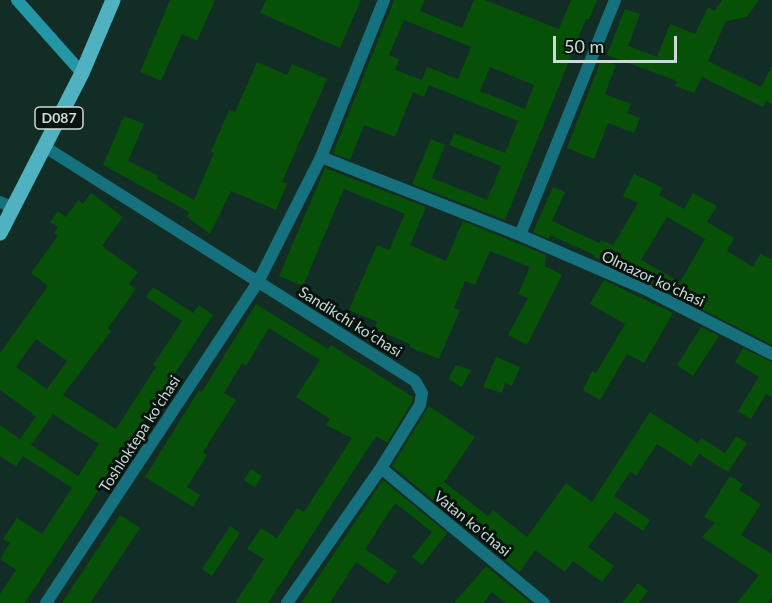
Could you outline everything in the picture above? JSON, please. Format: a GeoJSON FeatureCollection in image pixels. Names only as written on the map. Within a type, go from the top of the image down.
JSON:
{"type":"FeatureCollection","features":[{"type":"Feature","properties":{"kind":"main road"},"geometry":{"type":"LineString","coordinates":[[17,0],[82,73]]}},
{"type":"Feature","properties":{"kind":"main road","name":"D087"},"geometry":{"type":"LineString","coordinates":[[0,233],[7,205],[45,147],[82,73],[113,0]]}},
{"type":"Feature","properties":{"kind":"street"},"geometry":{"type":"LineString","coordinates":[[258,282],[321,157],[384,0]]}},
{"type":"Feature","properties":{"kind":"street"},"geometry":{"type":"LineString","coordinates":[[520,235],[615,0]]}},
{"type":"Feature","properties":{"kind":"street","name":"Sandikchi koʻchasi"},"geometry":{"type":"LineString","coordinates":[[45,147],[415,381],[422,393],[420,405],[381,468],[287,603]]}},
{"type":"Feature","properties":{"kind":"street","name":"Olmazor koʻchasi"},"geometry":{"type":"LineString","coordinates":[[321,157],[520,235],[645,289],[772,354]]}},
{"type":"Feature","properties":{"kind":"street","name":"Toshloktepa koʻchasi"},"geometry":{"type":"LineString","coordinates":[[46,603],[258,282]]}},
{"type":"Feature","properties":{"kind":"street","name":"Vatan koʻchasi"},"geometry":{"type":"LineString","coordinates":[[381,468],[544,603]]}},
{"type":"Feature","properties":{"kind":"building"},"geometry":{"type":"Polygon","coordinates":[[[170,0],[215,0],[197,41],[182,34],[161,81],[140,72],[170,0]]]}},
{"type":"Feature","properties":{"kind":"building"},"geometry":{"type":"Polygon","coordinates":[[[266,0],[361,0],[340,48],[260,13],[266,0]]]}},
{"type":"Feature","properties":{"kind":"building"},"geometry":{"type":"Polygon","coordinates":[[[394,0],[425,0],[420,11],[462,28],[474,0],[485,0],[559,29],[571,0],[597,0],[589,19],[586,19],[505,220],[412,184],[431,139],[445,145],[432,178],[487,200],[501,166],[449,145],[454,133],[505,153],[518,121],[429,85],[424,97],[413,92],[395,137],[364,125],[350,160],[333,153],[394,0]],[[404,20],[389,55],[399,59],[395,70],[422,80],[427,67],[458,79],[471,47],[404,20]],[[490,67],[480,91],[525,109],[534,85],[490,67]]]}},
{"type":"Feature","properties":{"kind":"building"},"geometry":{"type":"Polygon","coordinates":[[[722,0],[759,0],[747,17],[726,21],[708,61],[761,87],[772,66],[772,104],[766,101],[763,107],[702,77],[694,93],[675,86],[677,81],[607,55],[625,9],[640,14],[628,46],[657,57],[670,24],[695,34],[708,7],[714,11],[722,0]]]}},
{"type":"Feature","properties":{"kind":"building"},"geometry":{"type":"Polygon","coordinates":[[[601,60],[616,65],[605,94],[631,104],[627,113],[640,118],[634,133],[608,123],[594,159],[567,148],[601,60]]]}},
{"type":"Feature","properties":{"kind":"building"},"geometry":{"type":"Polygon","coordinates":[[[257,62],[287,75],[292,64],[327,79],[282,182],[287,184],[276,210],[231,191],[210,234],[187,217],[189,212],[103,165],[124,116],[144,124],[128,161],[158,176],[157,179],[194,200],[229,110],[235,112],[257,62]]]}},
{"type":"Feature","properties":{"kind":"building"},"geometry":{"type":"Polygon","coordinates":[[[325,168],[426,207],[410,245],[446,261],[463,221],[546,255],[545,266],[562,275],[527,345],[508,335],[528,298],[518,294],[530,267],[490,251],[475,285],[465,281],[454,308],[460,310],[439,359],[374,329],[377,322],[349,310],[377,245],[389,250],[405,214],[344,189],[303,286],[279,276],[325,168]]]}},
{"type":"Feature","properties":{"kind":"building"},"geometry":{"type":"Polygon","coordinates":[[[634,174],[663,188],[659,195],[684,209],[693,193],[717,206],[707,222],[734,238],[727,251],[753,267],[760,254],[772,259],[772,345],[594,255],[550,235],[549,239],[533,232],[553,187],[565,192],[552,221],[599,243],[601,240],[613,245],[638,203],[623,196],[634,174]],[[667,217],[641,260],[680,282],[705,239],[667,217]]]}},
{"type":"Feature","properties":{"kind":"building"},"geometry":{"type":"Polygon","coordinates":[[[91,193],[123,217],[102,246],[138,272],[129,284],[136,289],[108,328],[111,331],[63,395],[116,429],[156,367],[153,365],[182,321],[146,297],[153,287],[193,313],[199,305],[213,315],[25,603],[0,603],[0,594],[16,570],[0,559],[10,543],[3,539],[17,518],[42,534],[72,488],[23,456],[16,467],[0,456],[0,425],[20,439],[36,416],[0,390],[0,353],[48,286],[31,273],[58,236],[54,233],[58,227],[50,222],[58,211],[66,217],[78,200],[83,204],[91,193]],[[36,339],[16,367],[47,389],[67,361],[36,339]],[[53,414],[31,445],[78,476],[99,444],[53,414]]]}},
{"type":"Feature","properties":{"kind":"building"},"geometry":{"type":"Polygon","coordinates":[[[604,280],[673,313],[644,363],[627,354],[600,400],[583,390],[592,371],[596,373],[625,324],[590,304],[604,280]]]}},
{"type":"Feature","properties":{"kind":"building"},"geometry":{"type":"Polygon","coordinates":[[[256,304],[328,349],[331,345],[413,397],[387,443],[376,436],[268,603],[235,603],[264,559],[247,549],[261,528],[277,538],[297,508],[304,512],[352,438],[326,425],[330,419],[296,397],[320,360],[269,328],[246,366],[242,363],[224,393],[236,400],[203,452],[207,455],[187,487],[200,495],[193,507],[145,477],[199,390],[202,392],[256,304]]]}},
{"type":"Feature","properties":{"kind":"building"},"geometry":{"type":"Polygon","coordinates":[[[701,327],[719,336],[693,376],[677,365],[701,327]]]}},
{"type":"Feature","properties":{"kind":"building"},"geometry":{"type":"Polygon","coordinates":[[[743,348],[772,362],[772,397],[766,394],[751,419],[738,411],[759,377],[735,362],[743,348]]]}},
{"type":"Feature","properties":{"kind":"building"},"geometry":{"type":"Polygon","coordinates":[[[496,357],[520,367],[512,386],[505,383],[502,393],[483,387],[496,357]]]}},
{"type":"Feature","properties":{"kind":"building"},"geometry":{"type":"Polygon","coordinates":[[[456,365],[471,370],[462,387],[448,379],[456,365]]]}},
{"type":"Feature","properties":{"kind":"building"},"geometry":{"type":"Polygon","coordinates":[[[429,406],[475,437],[444,482],[488,516],[493,510],[527,537],[566,483],[592,502],[650,412],[698,443],[701,438],[725,453],[736,436],[747,443],[728,472],[699,454],[691,466],[657,444],[636,476],[630,472],[614,496],[650,520],[643,531],[615,512],[588,547],[614,566],[602,582],[573,561],[565,572],[535,550],[520,572],[497,554],[502,548],[460,516],[457,520],[392,466],[429,406]]]}},
{"type":"Feature","properties":{"kind":"building"},"geometry":{"type":"Polygon","coordinates":[[[251,469],[262,476],[255,487],[244,480],[251,469]]]}},
{"type":"Feature","properties":{"kind":"building"},"geometry":{"type":"Polygon","coordinates":[[[730,476],[743,484],[739,490],[761,504],[741,535],[772,554],[772,598],[768,603],[737,603],[759,575],[702,537],[715,523],[704,517],[730,476]]]}},
{"type":"Feature","properties":{"kind":"building"},"geometry":{"type":"Polygon","coordinates":[[[383,480],[447,533],[422,565],[412,557],[432,532],[395,503],[365,549],[397,571],[388,584],[356,562],[330,603],[301,603],[383,480]]]}},
{"type":"Feature","properties":{"kind":"building"},"geometry":{"type":"Polygon","coordinates":[[[120,515],[140,528],[90,603],[62,603],[120,515]]]}},
{"type":"Feature","properties":{"kind":"building"},"geometry":{"type":"Polygon","coordinates":[[[230,526],[240,533],[212,576],[202,569],[230,526]]]}},
{"type":"Feature","properties":{"kind":"building"},"geometry":{"type":"Polygon","coordinates":[[[486,566],[531,603],[505,603],[492,592],[483,603],[454,603],[486,566]]]}},
{"type":"Feature","properties":{"kind":"building"},"geometry":{"type":"Polygon","coordinates":[[[638,583],[648,591],[639,603],[622,603],[638,583]]]}}]}
